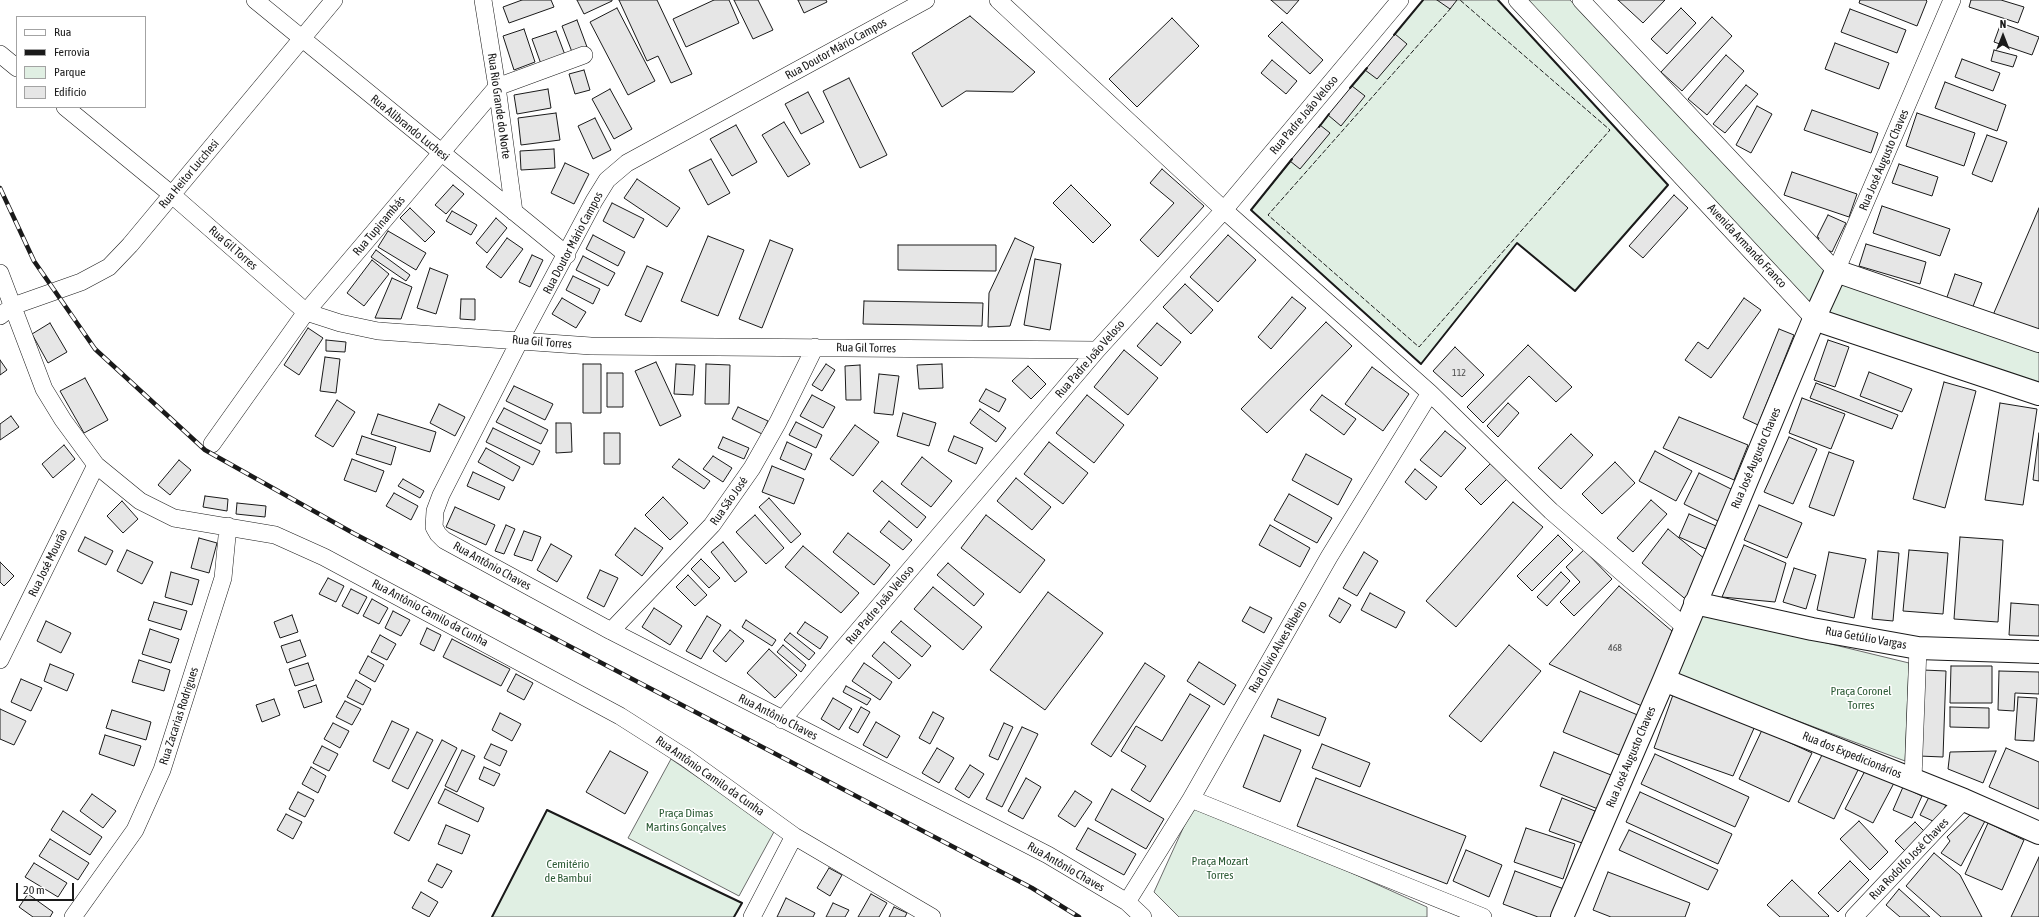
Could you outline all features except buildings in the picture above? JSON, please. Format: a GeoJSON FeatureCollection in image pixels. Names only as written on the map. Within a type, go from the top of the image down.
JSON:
{"type":"FeatureCollection","features":[{"type":"Feature","properties":{"kind":"street","name":"Rua Alibrando Luchesi"},"geometry":{"type":"LineString","coordinates":[[255,0],[566,255]]}},
{"type":"Feature","properties":{"kind":"street","name":"Rua Heitor Lucchesi"},"geometry":{"type":"LineString","coordinates":[[6,311],[82,282],[110,266],[130,245],[334,0]]}},
{"type":"Feature","properties":{"kind":"street","name":"Rua Rio Grande do Norte"},"geometry":{"type":"LineString","coordinates":[[483,0],[498,87],[514,212]]}},
{"type":"Feature","properties":{"kind":"street","name":"Rua Doutor Mário Campos"},"geometry":{"type":"LineString","coordinates":[[434,527],[435,511],[440,495],[520,340],[594,201],[607,180],[627,163],[926,0]]}},
{"type":"Feature","properties":{"kind":"street"},"geometry":{"type":"LineString","coordinates":[[998,0],[1224,210],[1430,393],[1551,511],[1685,627]]}},
{"type":"Feature","properties":{"kind":"street","name":"Rua Padre João Veloso"},"geometry":{"type":"LineString","coordinates":[[782,720],[1097,350],[1224,210],[1400,0]]}},
{"type":"Feature","properties":{"kind":"street","name":"Avenida Armando Franco"},"geometry":{"type":"LineString","coordinates":[[1517,0],[1814,319],[2039,394]]}},
{"type":"Feature","properties":{"kind":"street"},"geometry":{"type":"LineString","coordinates":[[1581,0],[1836,271],[2039,341]]}},
{"type":"Feature","properties":{"kind":"street","name":"Rua José Augusto Chaves"},"geometry":{"type":"LineString","coordinates":[[1562,917],[1664,680],[1814,319],[1952,0]]}},
{"type":"Feature","properties":{"kind":"street"},"geometry":{"type":"LineString","coordinates":[[0,54],[16,67]]}},
{"type":"Feature","properties":{"kind":"street","name":"Rua Tupinambás"},"geometry":{"type":"LineString","coordinates":[[212,444],[306,312],[498,87],[584,55]]}},
{"type":"Feature","properties":{"kind":"street","name":"Rua Gil Torres"},"geometry":{"type":"LineString","coordinates":[[66,108],[171,194],[306,312],[340,323],[378,331],[614,347],[814,347],[1097,350]]}},
{"type":"Feature","properties":{"kind":"street","name":"Rua Antônio Camilo da Cunha"},"geometry":{"type":"LineString","coordinates":[[0,273],[6,311],[44,389],[63,420],[96,465],[140,501],[174,518],[275,535],[324,557],[591,699],[620,716],[686,758],[794,836],[932,917]]}},
{"type":"Feature","properties":{"kind":"street","name":"Rua São José"},"geometry":{"type":"LineString","coordinates":[[611,631],[712,525],[752,468],[778,422],[814,347]]}},
{"type":"Feature","properties":{"kind":"street","name":"Rua Olívio Alves Ribeiro"},"geometry":{"type":"LineString","coordinates":[[1127,902],[1191,799],[1329,557],[1430,393]]}},
{"type":"Feature","properties":{"kind":"street","name":"Rua José Mourão"},"geometry":{"type":"LineString","coordinates":[[0,660],[96,465]]}},
{"type":"Feature","properties":{"kind":"street","name":"Rua Zacarias Rodrigues"},"geometry":{"type":"LineString","coordinates":[[73,917],[135,830],[162,770],[223,578],[228,526]]}},
{"type":"Feature","properties":{"kind":"street","name":"Rua Antônio Chaves"},"geometry":{"type":"LineString","coordinates":[[434,527],[444,540],[611,631],[1048,855],[1127,902]]}},
{"type":"Feature","properties":{"kind":"street","name":"Rua Getúlio Vargas"},"geometry":{"type":"LineString","coordinates":[[1696,603],[1812,629],[1918,648],[2039,652]]}},
{"type":"Feature","properties":{"kind":"street"},"geometry":{"type":"LineString","coordinates":[[1913,779],[1918,648]]}},
{"type":"Feature","properties":{"kind":"street","name":"Rua dos Expedicionários"},"geometry":{"type":"LineString","coordinates":[[1664,680],[1913,779],[2039,833]]}},
{"type":"Feature","properties":{"kind":"street"},"geometry":{"type":"LineString","coordinates":[[1191,799],[1483,917]]}},
{"type":"Feature","properties":{"kind":"street","name":"Rua Rodolfo José Chaves"},"geometry":{"type":"LineString","coordinates":[[1854,917],[1964,800]]}},
{"type":"Feature","properties":{"kind":"street"},"geometry":{"type":"LineString","coordinates":[[752,917],[794,836]]}},
{"type":"Feature","properties":{"kind":"street"},"geometry":{"type":"LineString","coordinates":[[1127,902],[1143,917]]}},
{"type":"Feature","properties":{"kind":"green space"},"geometry":{"type":"Polygon","coordinates":[[[1423,0],[1498,0],[1668,185],[1575,291],[1517,243],[1421,364],[1251,210],[1423,0]]]}},
{"type":"Feature","properties":{"kind":"green space"},"geometry":{"type":"Polygon","coordinates":[[[1527,0],[1570,0],[1832,276],[1812,305],[1527,0]]]}},
{"type":"Feature","properties":{"kind":"green space"},"geometry":{"type":"Polygon","coordinates":[[[1840,283],[2039,349],[2039,386],[1825,314],[1840,283]]]}},
{"type":"Feature","properties":{"kind":"green space","name":"Praça Coronel Torres"},"geometry":{"type":"Polygon","coordinates":[[[1699,612],[1909,663],[1905,761],[1675,675],[1699,612]]]}},
{"type":"Feature","properties":{"kind":"green space","name":"Praça Dimas Martins Gonçalves"},"geometry":{"type":"Polygon","coordinates":[[[671,759],[775,830],[739,896],[628,838],[671,759]]]}},
{"type":"Feature","properties":{"kind":"green space","name":"Praça Mozart Torres"},"geometry":{"type":"Polygon","coordinates":[[[1195,802],[1427,907],[1427,917],[1179,917],[1154,892],[1195,802]]]}},
{"type":"Feature","properties":{"kind":"green space","name":"Cemitério de Bambuí"},"geometry":{"type":"Polygon","coordinates":[[[547,810],[742,903],[734,917],[492,917],[547,810]]]}},
{"type":"Feature","properties":{"kind":"railway"},"geometry":{"type":"LineString","coordinates":[[0,188],[34,261],[95,349],[205,450],[353,533],[1032,888],[1079,917]]}},
{"type":"Feature","properties":{"kind":"fence"},"geometry":{"type":"LineString","coordinates":[[1451,8],[1268,215],[1419,347],[1610,130],[1460,0]]}},
{"type":"Feature","properties":{"kind":"wall"},"geometry":{"type":"LineString","coordinates":[[1394,35],[1423,0]]}},
{"type":"Feature","properties":{"kind":"wall"},"geometry":{"type":"LineString","coordinates":[[1292,159],[1251,210],[1421,364],[1517,243],[1575,291],[1668,185],[1498,0]]}},
{"type":"Feature","properties":{"kind":"wall"},"geometry":{"type":"LineString","coordinates":[[1350,88],[1367,68]]}},
{"type":"Feature","properties":{"kind":"wall"},"geometry":{"type":"LineString","coordinates":[[1319,127],[1329,114]]}},
{"type":"Feature","properties":{"kind":"wall"},"geometry":{"type":"LineString","coordinates":[[492,917],[547,810],[742,903],[734,917]]}}]}
